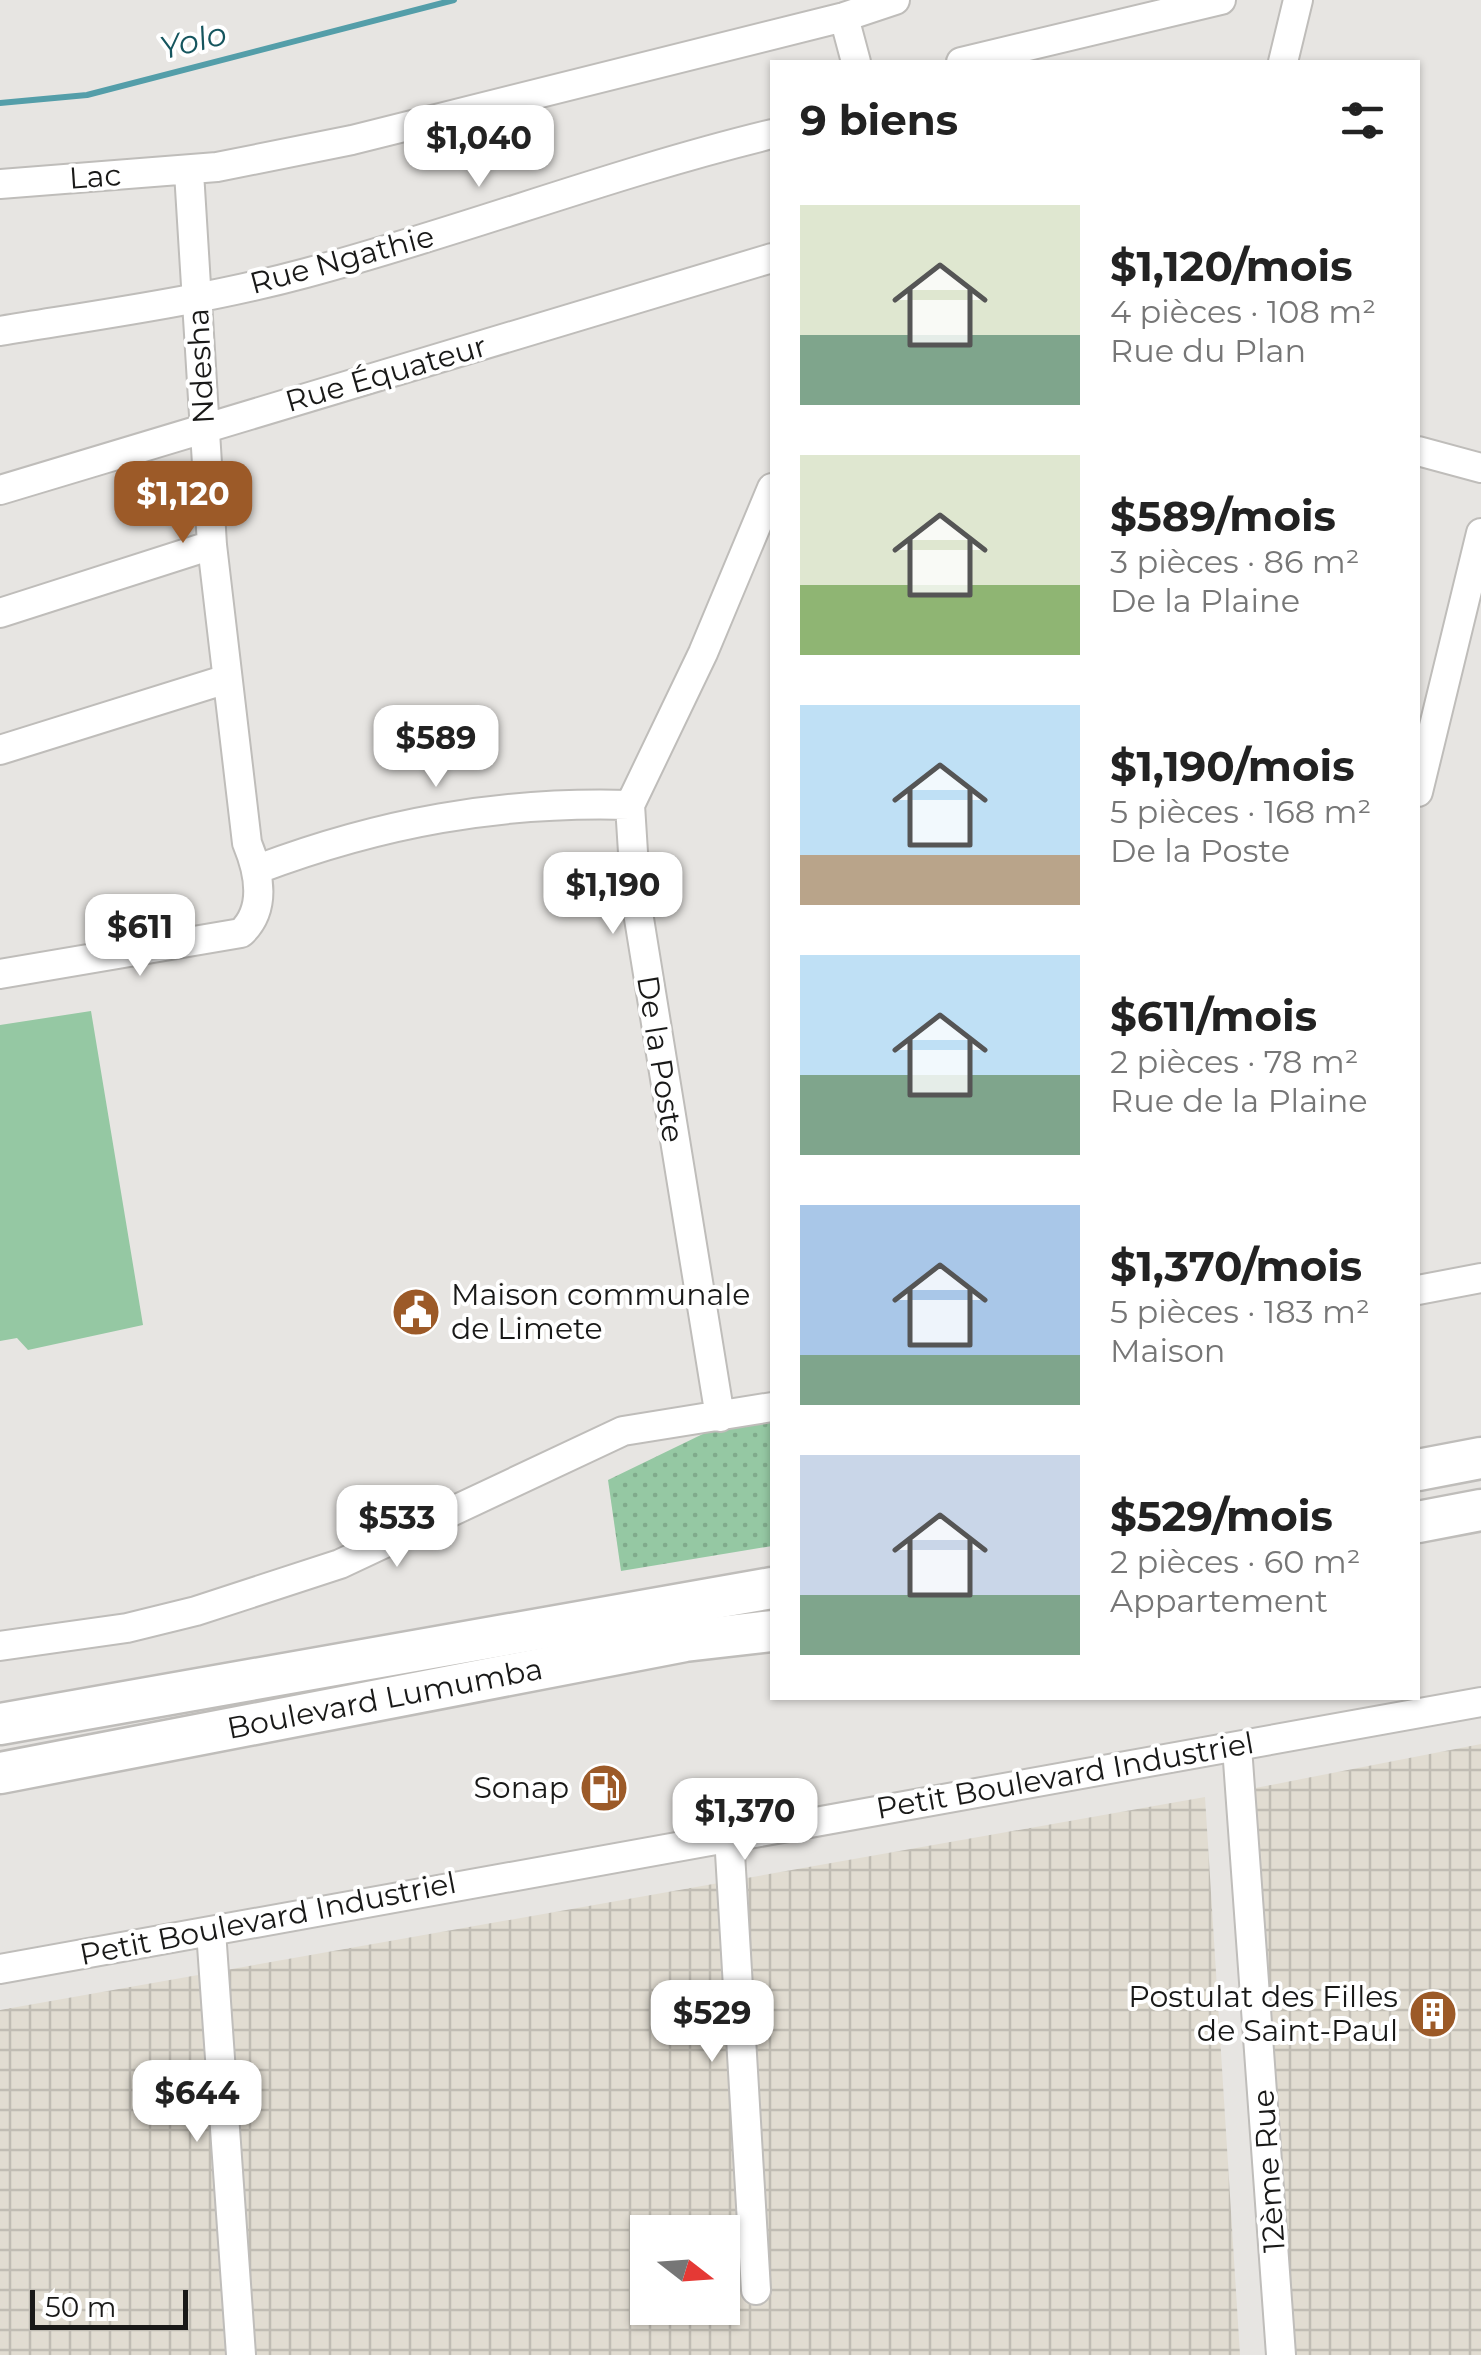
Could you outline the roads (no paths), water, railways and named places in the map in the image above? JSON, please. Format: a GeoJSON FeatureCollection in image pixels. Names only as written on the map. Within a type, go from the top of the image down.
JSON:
{"type":"FeatureCollection","features":[{"type":"Feature","properties":{"kind":"highway"},"geometry":{"type":"LineString","coordinates":[[1420,1470],[1481,1458]]}},
{"type":"Feature","properties":{"kind":"highway"},"geometry":{"type":"LineString","coordinates":[[1420,1522],[1481,1510]]}},
{"type":"Feature","properties":{"kind":"highway","name":"Boulevard Lumumba"},"geometry":{"type":"LineString","coordinates":[[0,1724],[770,1588]]}},
{"type":"Feature","properties":{"kind":"highway","name":"Boulevard Lumumba"},"geometry":{"type":"LineString","coordinates":[[0,1773],[294,1720],[685,1641],[770,1631]]}},
{"type":"Feature","properties":{"kind":"street","name":"Lac"},"geometry":{"type":"LineString","coordinates":[[0,184],[190,172],[352,140],[844,17],[895,0]]}},
{"type":"Feature","properties":{"kind":"street"},"geometry":{"type":"LineString","coordinates":[[969,60],[1222,0]]}},
{"type":"Feature","properties":{"kind":"street"},"geometry":{"type":"LineString","coordinates":[[1283,60],[1298,0]]}},
{"type":"Feature","properties":{"kind":"street"},"geometry":{"type":"LineString","coordinates":[[844,17],[855,60]]}},
{"type":"Feature","properties":{"kind":"street","name":"Rue Ngathie"},"geometry":{"type":"LineString","coordinates":[[0,331],[198,299],[324,268],[632,171],[770,135]]}},
{"type":"Feature","properties":{"kind":"street","name":"Ndesha"},"geometry":{"type":"LineString","coordinates":[[0,974],[241,933],[252,924],[258,907],[258,868],[247,843],[212,546],[190,172]]}},
{"type":"Feature","properties":{"kind":"street","name":"Rue Équateur"},"geometry":{"type":"LineString","coordinates":[[0,490],[770,259]]}},
{"type":"Feature","properties":{"kind":"street"},"geometry":{"type":"LineString","coordinates":[[1420,452],[1481,468]]}},
{"type":"Feature","properties":{"kind":"street","name":"De la Poste"},"geometry":{"type":"LineString","coordinates":[[720,1418],[636,900],[630,805],[703,653],[770,493]]}},
{"type":"Feature","properties":{"kind":"street"},"geometry":{"type":"LineString","coordinates":[[1420,784],[1481,533]]}},
{"type":"Feature","properties":{"kind":"street"},"geometry":{"type":"LineString","coordinates":[[0,613],[212,546]]}},
{"type":"Feature","properties":{"kind":"street"},"geometry":{"type":"LineString","coordinates":[[0,750],[226,679]]}},
{"type":"Feature","properties":{"kind":"street"},"geometry":{"type":"LineString","coordinates":[[258,868],[376,829],[546,802],[630,805]]}},
{"type":"Feature","properties":{"kind":"street"},"geometry":{"type":"LineString","coordinates":[[1420,1290],[1481,1278]]}},
{"type":"Feature","properties":{"kind":"street"},"geometry":{"type":"LineString","coordinates":[[0,1646],[127,1628],[196,1611],[340,1564],[623,1431],[770,1408]]}},
{"type":"Feature","properties":{"kind":"street","name":"Petit Boulevard Industriel"},"geometry":{"type":"LineString","coordinates":[[0,1969],[1481,1702]]}},
{"type":"Feature","properties":{"kind":"street","name":"12ème Rue"},"geometry":{"type":"LineString","coordinates":[[1237,1747],[1281,2355]]}},
{"type":"Feature","properties":{"kind":"street"},"geometry":{"type":"LineString","coordinates":[[729,1836],[756,2290]]}},
{"type":"Feature","properties":{"kind":"street"},"geometry":{"type":"LineString","coordinates":[[211,1931],[241,2355]]}},
{"type":"Feature","properties":{"kind":"waterway","name":"Yolo"},"geometry":{"type":"LineString","coordinates":[[0,103],[87,95],[454,0]]}},
{"type":"Feature","properties":{"kind":"place","name":"Maison communale de Limete"},"geometry":{"type":"Point","coordinates":[416,1312]}},
{"type":"Feature","properties":{"kind":"place","name":"Sonap"},"geometry":{"type":"Point","coordinates":[604,1788]}},
{"type":"Feature","properties":{"kind":"place","name":"Postulat des Filles de Saint-Paul"},"geometry":{"type":"Point","coordinates":[1433,2014]}}]}
